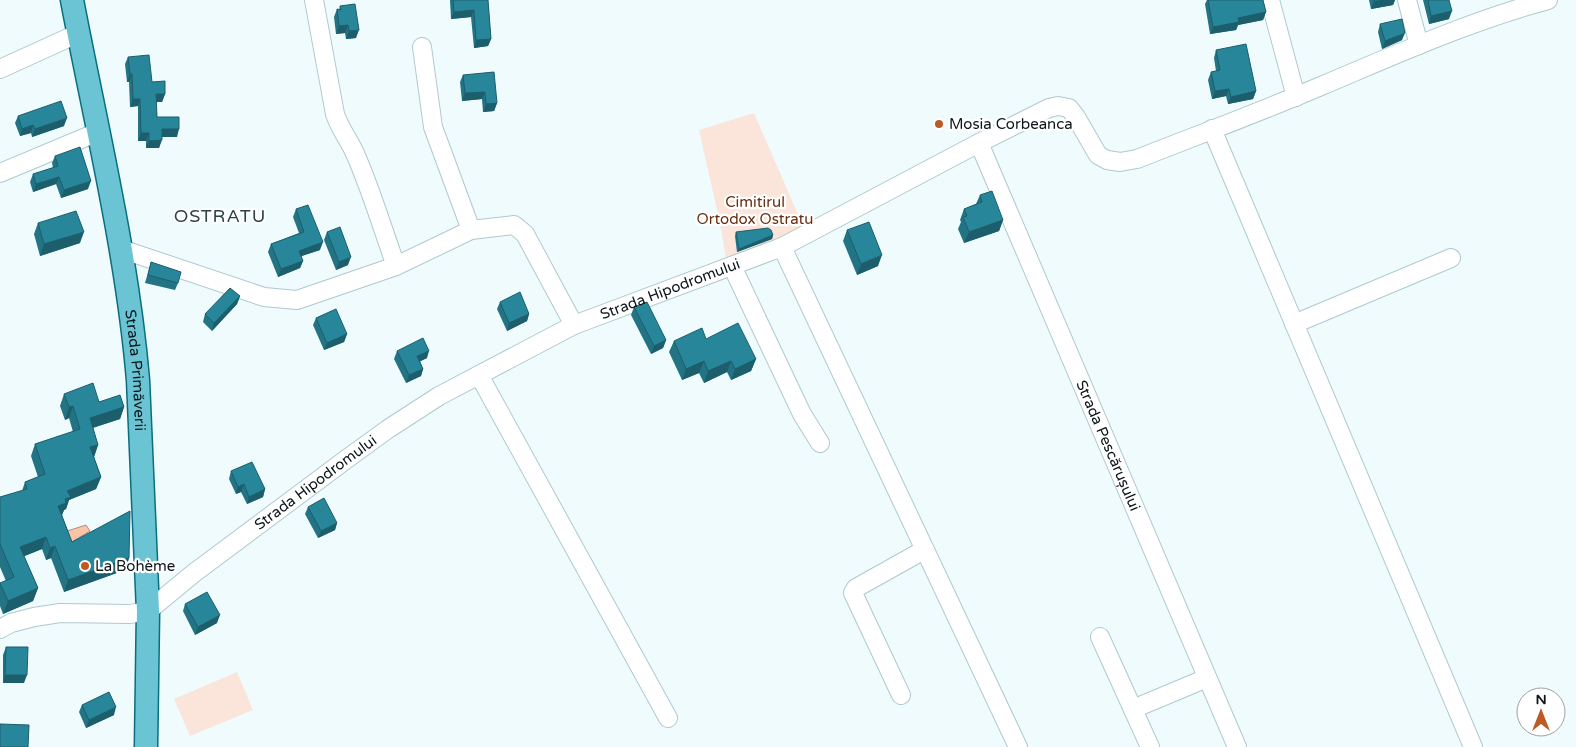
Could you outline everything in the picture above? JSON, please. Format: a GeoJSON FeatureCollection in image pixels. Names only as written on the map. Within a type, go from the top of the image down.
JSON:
{"type":"FeatureCollection","features":[{"type":"Feature","properties":{"kind":"main road","name":"Strada Primăverii"},"geometry":{"type":"LineString","coordinates":[[72,0],[121,249],[138,380],[148,611],[146,747]]}},
{"type":"Feature","properties":{"kind":"street"},"geometry":{"type":"LineString","coordinates":[[314,0],[337,120],[357,158],[396,266]]}},
{"type":"Feature","properties":{"kind":"street"},"geometry":{"type":"LineString","coordinates":[[1270,0],[1296,97]]}},
{"type":"Feature","properties":{"kind":"street"},"geometry":{"type":"LineString","coordinates":[[1407,0],[1419,45]]}},
{"type":"Feature","properties":{"kind":"street"},"geometry":{"type":"LineString","coordinates":[[1473,747],[1212,129],[1296,97],[1419,45],[1516,8],[1548,0]]}},
{"type":"Feature","properties":{"kind":"street"},"geometry":{"type":"LineString","coordinates":[[0,69],[78,33]]}},
{"type":"Feature","properties":{"kind":"street"},"geometry":{"type":"LineString","coordinates":[[422,47],[433,127],[471,230]]}},
{"type":"Feature","properties":{"kind":"street","name":"Strada Hipodromului"},"geometry":{"type":"LineString","coordinates":[[148,611],[194,573],[388,429],[439,396],[574,325],[782,247],[979,143],[1050,108],[1058,106],[1069,108],[1076,116],[1098,155],[1107,160],[1120,162],[1136,159],[1212,129]]}},
{"type":"Feature","properties":{"kind":"street"},"geometry":{"type":"LineString","coordinates":[[0,173],[98,132]]}},
{"type":"Feature","properties":{"kind":"street","name":"Strada Pescărușului"},"geometry":{"type":"LineString","coordinates":[[979,143],[1237,747]]}},
{"type":"Feature","properties":{"kind":"street"},"geometry":{"type":"LineString","coordinates":[[121,249],[264,297],[297,300],[396,266],[471,230],[514,225],[525,234],[574,325]]}},
{"type":"Feature","properties":{"kind":"street"},"geometry":{"type":"LineString","coordinates":[[782,247],[1018,747]]}},
{"type":"Feature","properties":{"kind":"street"},"geometry":{"type":"LineString","coordinates":[[1294,324],[1451,258]]}},
{"type":"Feature","properties":{"kind":"street"},"geometry":{"type":"LineString","coordinates":[[732,266],[802,414],[820,444]]}},
{"type":"Feature","properties":{"kind":"street"},"geometry":{"type":"LineString","coordinates":[[479,375],[668,718]]}},
{"type":"Feature","properties":{"kind":"street"},"geometry":{"type":"LineString","coordinates":[[901,695],[853,593],[856,588],[924,550]]}},
{"type":"Feature","properties":{"kind":"street"},"geometry":{"type":"LineString","coordinates":[[0,629],[11,623],[60,613],[130,614],[148,611]]}},
{"type":"Feature","properties":{"kind":"street"},"geometry":{"type":"LineString","coordinates":[[1100,637],[1150,747]]}},
{"type":"Feature","properties":{"kind":"street"},"geometry":{"type":"LineString","coordinates":[[1133,709],[1207,678]]}},
{"type":"Feature","properties":{"kind":"green space","name":"Cimitirul Ortodox Ostratu"},"geometry":{"type":"Polygon","coordinates":[[[754,113],[804,228],[727,266],[721,228],[699,130],[754,113]]]}},
{"type":"Feature","properties":{"kind":"green space"},"geometry":{"type":"Polygon","coordinates":[[[237,672],[253,710],[190,736],[174,699],[237,672]]]}},
{"type":"Feature","properties":{"kind":"shaded area"},"geometry":{"type":"Polygon","coordinates":[[[86,525],[90,531],[70,543],[61,533],[86,525]]]}},
{"type":"Feature","properties":{"kind":"building"},"geometry":{"type":"Polygon","coordinates":[[[453,0],[488,0],[491,39],[476,40],[474,10],[454,12],[453,0]]]}},
{"type":"Feature","properties":{"kind":"building"},"geometry":{"type":"Polygon","coordinates":[[[1208,0],[1263,0],[1266,12],[1238,18],[1239,22],[1213,27],[1208,0]]]}},
{"type":"Feature","properties":{"kind":"building"},"geometry":{"type":"Polygon","coordinates":[[[1428,0],[1449,0],[1452,11],[1431,16],[1428,0]]]}},
{"type":"Feature","properties":{"kind":"building"},"geometry":{"type":"Polygon","coordinates":[[[355,4],[359,30],[349,31],[348,25],[339,26],[337,9],[341,10],[340,6],[355,4]]]}},
{"type":"Feature","properties":{"kind":"building"},"geometry":{"type":"Polygon","coordinates":[[[1402,19],[1405,33],[1385,41],[1380,24],[1402,19]]]}},
{"type":"Feature","properties":{"kind":"building"},"geometry":{"type":"Polygon","coordinates":[[[1246,44],[1256,91],[1231,97],[1229,89],[1215,91],[1211,72],[1220,70],[1216,50],[1246,44]]]}},
{"type":"Feature","properties":{"kind":"building"},"geometry":{"type":"Polygon","coordinates":[[[149,55],[152,82],[165,81],[165,94],[156,94],[157,117],[179,117],[179,129],[162,129],[162,140],[149,141],[149,133],[141,133],[140,99],[133,99],[132,74],[130,74],[128,57],[149,55]]]}},
{"type":"Feature","properties":{"kind":"building"},"geometry":{"type":"Polygon","coordinates":[[[494,72],[497,103],[486,104],[485,92],[465,93],[463,75],[494,72]]]}},
{"type":"Feature","properties":{"kind":"building"},"geometry":{"type":"Polygon","coordinates":[[[61,101],[67,118],[35,129],[33,125],[22,129],[18,116],[61,101]]]}},
{"type":"Feature","properties":{"kind":"building"},"geometry":{"type":"Polygon","coordinates":[[[80,147],[91,181],[64,190],[59,177],[36,184],[33,174],[58,166],[55,156],[80,147]]]}},
{"type":"Feature","properties":{"kind":"building"},"geometry":{"type":"Polygon","coordinates":[[[992,191],[1003,220],[969,232],[963,217],[967,216],[964,209],[982,202],[980,195],[992,191]]]}},
{"type":"Feature","properties":{"kind":"building"},"geometry":{"type":"Polygon","coordinates":[[[308,205],[323,242],[299,251],[303,261],[281,269],[271,244],[304,232],[296,209],[308,205]]]}},
{"type":"Feature","properties":{"kind":"building"},"geometry":{"type":"Polygon","coordinates":[[[76,211],[84,232],[44,244],[38,223],[76,211]]]}},
{"type":"Feature","properties":{"kind":"building"},"geometry":{"type":"Polygon","coordinates":[[[869,222],[882,255],[861,264],[847,230],[869,222]]]}},
{"type":"Feature","properties":{"kind":"building"},"geometry":{"type":"Polygon","coordinates":[[[340,227],[351,257],[339,262],[327,232],[340,227]]]}},
{"type":"Feature","properties":{"kind":"building"},"geometry":{"type":"Polygon","coordinates":[[[768,228],[773,235],[739,249],[736,232],[768,228]]]}},
{"type":"Feature","properties":{"kind":"building"},"geometry":{"type":"Polygon","coordinates":[[[151,262],[181,272],[178,283],[148,275],[151,262]]]}},
{"type":"Feature","properties":{"kind":"building"},"geometry":{"type":"Polygon","coordinates":[[[230,288],[240,296],[214,323],[205,314],[230,288]]]}},
{"type":"Feature","properties":{"kind":"building"},"geometry":{"type":"Polygon","coordinates":[[[520,292],[529,314],[509,323],[500,302],[520,292]]]}},
{"type":"Feature","properties":{"kind":"building"},"geometry":{"type":"Polygon","coordinates":[[[647,302],[666,340],[654,346],[634,307],[647,302]]]}},
{"type":"Feature","properties":{"kind":"building"},"geometry":{"type":"Polygon","coordinates":[[[336,309],[347,334],[327,343],[316,318],[336,309]]]}},
{"type":"Feature","properties":{"kind":"building"},"geometry":{"type":"Polygon","coordinates":[[[738,323],[756,359],[735,369],[731,361],[708,371],[704,361],[686,369],[674,341],[702,328],[706,339],[738,323]]]}},
{"type":"Feature","properties":{"kind":"building"},"geometry":{"type":"Polygon","coordinates":[[[423,338],[429,351],[417,356],[423,369],[409,375],[397,351],[423,338]]]}},
{"type":"Feature","properties":{"kind":"building"},"geometry":{"type":"Polygon","coordinates":[[[93,383],[99,402],[120,395],[124,407],[90,418],[98,445],[90,447],[101,477],[67,491],[71,497],[65,499],[66,503],[58,506],[72,542],[130,511],[129,558],[68,580],[55,546],[50,548],[46,537],[20,547],[38,588],[8,601],[0,583],[14,577],[0,544],[0,497],[27,489],[25,482],[45,474],[35,444],[80,429],[73,406],[69,407],[64,394],[93,383]]]}},
{"type":"Feature","properties":{"kind":"building"},"geometry":{"type":"Polygon","coordinates":[[[252,462],[265,489],[249,497],[244,484],[238,487],[231,471],[252,462]]]}},
{"type":"Feature","properties":{"kind":"building"},"geometry":{"type":"Polygon","coordinates":[[[324,498],[337,523],[321,531],[308,507],[324,498]]]}},
{"type":"Feature","properties":{"kind":"building"},"geometry":{"type":"Polygon","coordinates":[[[207,592],[220,615],[198,627],[185,604],[207,592]]]}},
{"type":"Feature","properties":{"kind":"building"},"geometry":{"type":"Polygon","coordinates":[[[6,647],[28,647],[27,675],[5,675],[6,647]]]}},
{"type":"Feature","properties":{"kind":"building"},"geometry":{"type":"Polygon","coordinates":[[[109,692],[116,707],[89,720],[82,705],[109,692]]]}},
{"type":"Feature","properties":{"kind":"building"},"geometry":{"type":"Polygon","coordinates":[[[0,724],[29,725],[28,747],[0,747],[0,724]]]}},
{"type":"Feature","properties":{"kind":"place","name":"Mosia Corbeanca"},"geometry":{"type":"Point","coordinates":[939,124]}},
{"type":"Feature","properties":{"kind":"place","name":"La Bohème"},"geometry":{"type":"Point","coordinates":[85,566]}},
{"type":"Feature","properties":{"kind":"district","name":"OSTRATU"},"geometry":{"type":"Point","coordinates":[220,216]}}]}
